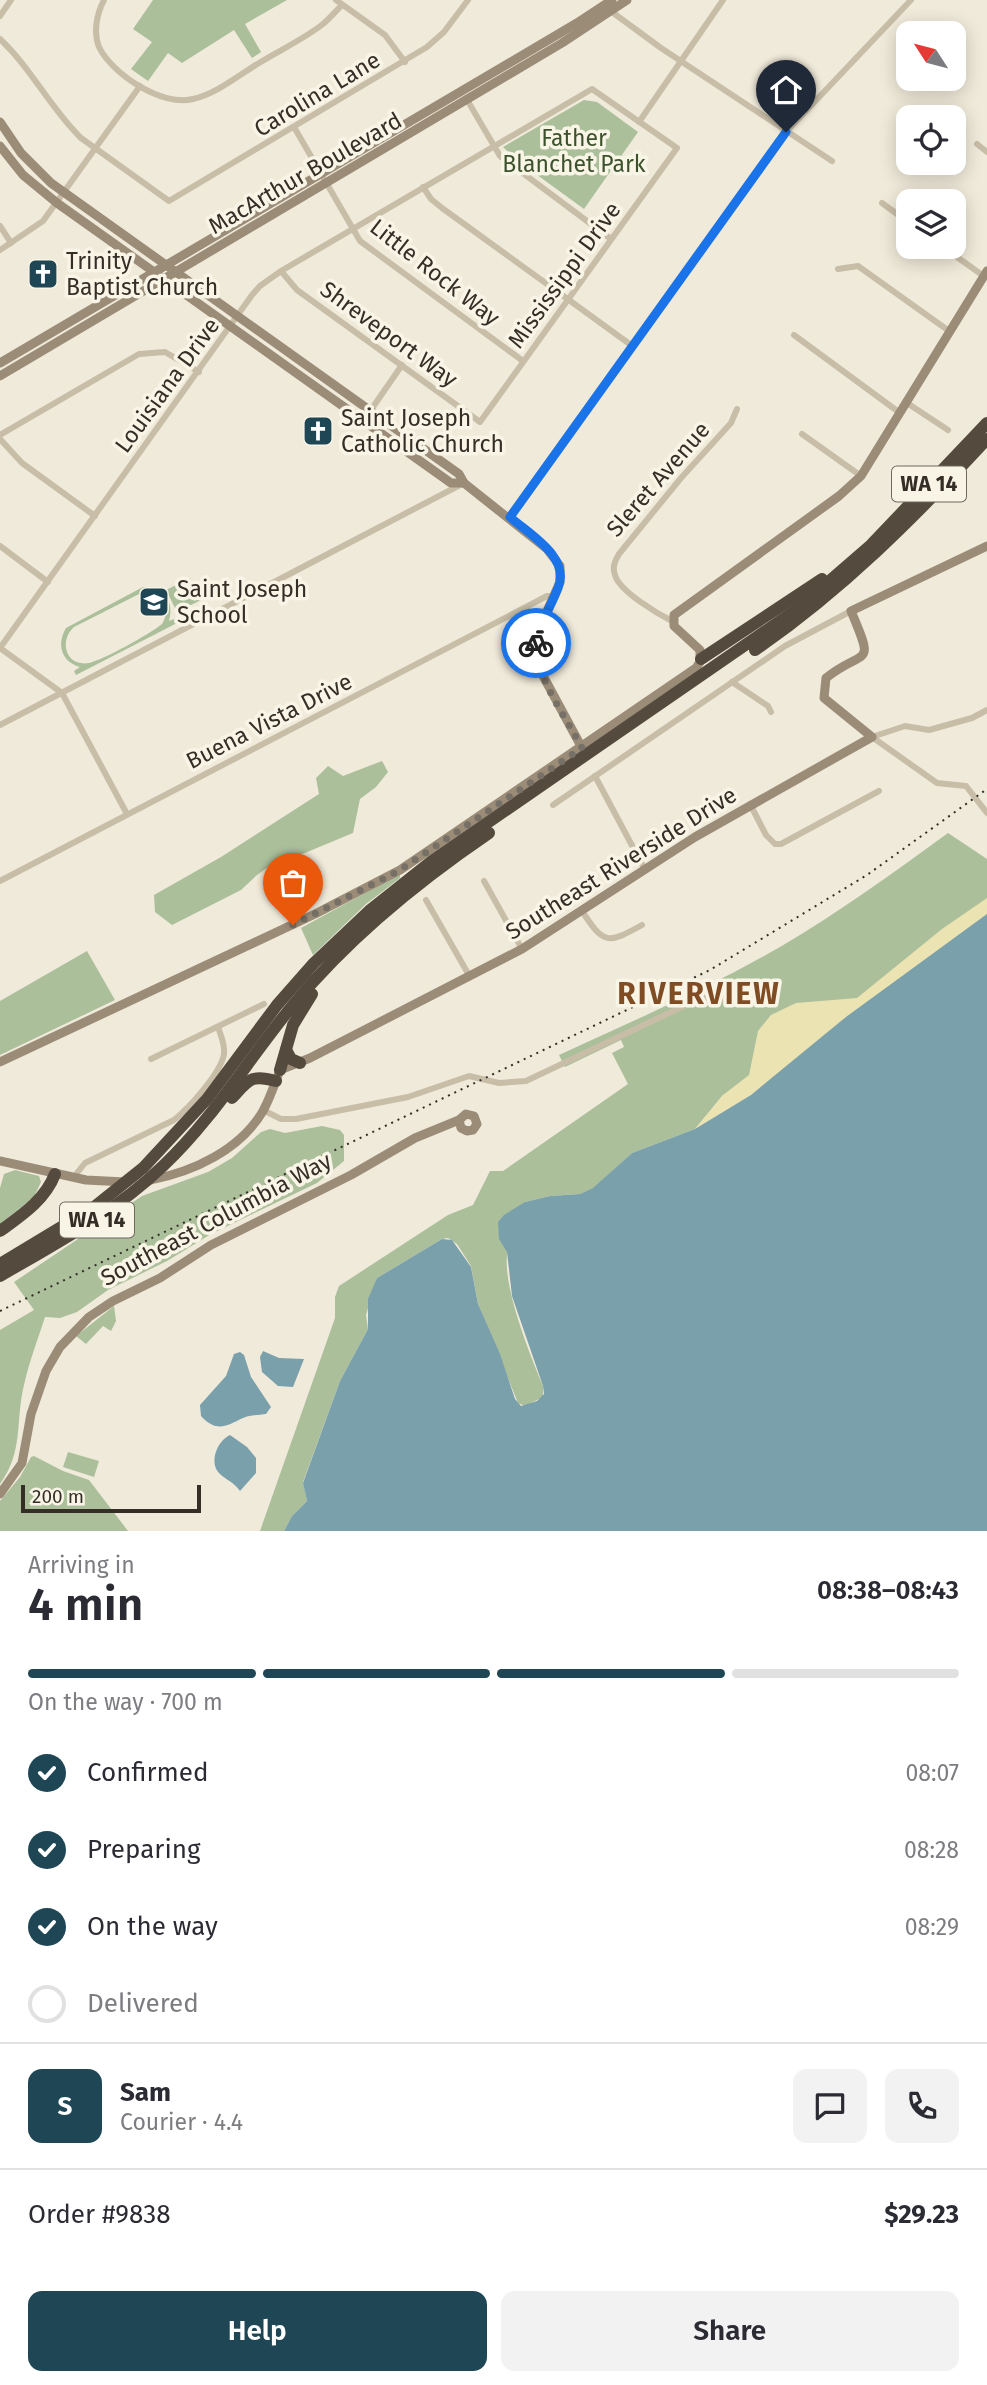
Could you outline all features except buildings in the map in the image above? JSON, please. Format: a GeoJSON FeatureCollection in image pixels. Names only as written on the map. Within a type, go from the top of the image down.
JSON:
{"type":"FeatureCollection","features":[{"type":"Feature","properties":{"kind":"highway","name":"WA 14"},"geometry":{"type":"LineString","coordinates":[[0,1264],[93,1208],[144,1168],[201,1107],[278,1004],[314,963],[369,911],[432,861],[767,631],[828,584],[871,545],[987,423]]}},
{"type":"Feature","properties":{"kind":"highway","name":"WA 14"},"geometry":{"type":"LineString","coordinates":[[0,1276],[104,1214],[141,1187],[182,1148],[222,1100],[288,1010],[364,930],[415,887],[480,839],[803,617],[896,535],[987,439]]}},
{"type":"Feature","properties":{"kind":"highway"},"geometry":{"type":"LineString","coordinates":[[701,659],[871,545]]}},
{"type":"Feature","properties":{"kind":"highway"},"geometry":{"type":"LineString","coordinates":[[182,1148],[215,1118],[251,1078],[278,1075],[300,1010],[364,930]]}},
{"type":"Feature","properties":{"kind":"highway"},"geometry":{"type":"LineString","coordinates":[[286,1050],[291,1059],[300,1063]]}},
{"type":"Feature","properties":{"kind":"highway"},"geometry":{"type":"LineString","coordinates":[[0,1231],[33,1206],[51,1184],[55,1174]]}},
{"type":"Feature","properties":{"kind":"street"},"geometry":{"type":"LineString","coordinates":[[0,16],[11,0]]}},
{"type":"Feature","properties":{"kind":"street"},"geometry":{"type":"LineString","coordinates":[[104,0],[97,18],[98,44],[116,68],[154,94],[180,101],[203,96],[321,26],[339,2],[384,36],[405,62]]}},
{"type":"Feature","properties":{"kind":"street","name":"Carolina Lane"},"geometry":{"type":"LineString","coordinates":[[96,150],[169,201],[405,62],[444,32],[467,0]]}},
{"type":"Feature","properties":{"kind":"street","name":"MacArthur Boulevard"},"geometry":{"type":"LineString","coordinates":[[0,376],[174,272],[461,90],[605,4],[627,0]]}},
{"type":"Feature","properties":{"kind":"street"},"geometry":{"type":"LineString","coordinates":[[639,122],[723,0]]}},
{"type":"Feature","properties":{"kind":"street"},"geometry":{"type":"LineString","coordinates":[[510,517],[786,132],[911,0]]}},
{"type":"Feature","properties":{"kind":"street"},"geometry":{"type":"LineString","coordinates":[[605,4],[786,132],[832,161]]}},
{"type":"Feature","properties":{"kind":"street","name":"MacArthur Boulevard"},"geometry":{"type":"LineString","coordinates":[[0,363],[164,265],[467,100],[605,4]]}},
{"type":"Feature","properties":{"kind":"street"},"geometry":{"type":"LineString","coordinates":[[0,39],[32,74],[69,126],[96,150]]}},
{"type":"Feature","properties":{"kind":"street"},"geometry":{"type":"LineString","coordinates":[[0,250],[38,226],[96,150],[140,86]]}},
{"type":"Feature","properties":{"kind":"street","name":"Louisiana Drive"},"geometry":{"type":"LineString","coordinates":[[0,648],[260,286],[493,145],[592,89],[639,122]]}},
{"type":"Feature","properties":{"kind":"street"},"geometry":{"type":"LineString","coordinates":[[461,90],[493,145],[508,163],[611,239]]}},
{"type":"Feature","properties":{"kind":"street"},"geometry":{"type":"LineString","coordinates":[[0,122],[35,169],[64,193],[459,474],[464,483],[547,549],[560,566],[561,582],[541,624],[535,653],[541,672],[582,748]]}},
{"type":"Feature","properties":{"kind":"street","name":"Mississippi Drive"},"geometry":{"type":"LineString","coordinates":[[480,422],[677,148],[639,122]]}},
{"type":"Feature","properties":{"kind":"street","name":"Little Rock Way"},"geometry":{"type":"LineString","coordinates":[[294,127],[352,230],[372,251],[523,361]]}},
{"type":"Feature","properties":{"kind":"street"},"geometry":{"type":"LineString","coordinates":[[977,144],[987,152]]}},
{"type":"Feature","properties":{"kind":"street"},"geometry":{"type":"LineString","coordinates":[[0,146],[23,175],[57,203],[451,483],[464,483]]}},
{"type":"Feature","properties":{"kind":"street"},"geometry":{"type":"LineString","coordinates":[[423,187],[431,199],[442,208],[631,345]]}},
{"type":"Feature","properties":{"kind":"street"},"geometry":{"type":"LineString","coordinates":[[882,203],[896,213]]}},
{"type":"Feature","properties":{"kind":"street"},"geometry":{"type":"LineString","coordinates":[[0,226],[11,243]]}},
{"type":"Feature","properties":{"kind":"street"},"geometry":{"type":"LineString","coordinates":[[672,621],[675,614],[839,496],[861,476],[986,275],[961,259]]}},
{"type":"Feature","properties":{"kind":"street"},"geometry":{"type":"LineString","coordinates":[[838,269],[858,266],[949,331]]}},
{"type":"Feature","properties":{"kind":"street","name":"Shreveport Way"},"geometry":{"type":"LineString","coordinates":[[281,271],[297,290],[480,422]]}},
{"type":"Feature","properties":{"kind":"street"},"geometry":{"type":"LineString","coordinates":[[794,335],[900,414]]}},
{"type":"Feature","properties":{"kind":"street"},"geometry":{"type":"LineString","coordinates":[[95,516],[22,463],[0,437],[139,354],[165,352],[199,372]]}},
{"type":"Feature","properties":{"kind":"street"},"geometry":{"type":"LineString","coordinates":[[364,419],[402,365]]}},
{"type":"Feature","properties":{"kind":"street"},"geometry":{"type":"LineString","coordinates":[[907,403],[948,430]]}},
{"type":"Feature","properties":{"kind":"street","name":"Sleret Avenue"},"geometry":{"type":"LineString","coordinates":[[701,659],[696,645],[677,629],[672,621],[657,614],[618,583],[614,574],[614,563],[681,478],[731,423],[737,410]]}},
{"type":"Feature","properties":{"kind":"street"},"geometry":{"type":"LineString","coordinates":[[802,434],[861,476]]}},
{"type":"Feature","properties":{"kind":"street"},"geometry":{"type":"LineString","coordinates":[[0,725],[464,483]]}},
{"type":"Feature","properties":{"kind":"street"},"geometry":{"type":"LineString","coordinates":[[0,546],[48,582]]}},
{"type":"Feature","properties":{"kind":"street"},"geometry":{"type":"LineString","coordinates":[[553,805],[806,634],[987,546]]}},
{"type":"Feature","properties":{"kind":"street","name":"Buena Vista Drive"},"geometry":{"type":"LineString","coordinates":[[0,881],[547,596],[554,597]]}},
{"type":"Feature","properties":{"kind":"street"},"geometry":{"type":"LineString","coordinates":[[850,611],[865,646],[864,655],[860,660],[826,678],[824,698],[872,737],[937,783],[966,786],[987,813]]}},
{"type":"Feature","properties":{"kind":"street"},"geometry":{"type":"LineString","coordinates":[[0,648],[62,693],[127,814]]}},
{"type":"Feature","properties":{"kind":"street"},"geometry":{"type":"LineString","coordinates":[[0,1062],[367,888],[425,855],[696,668],[701,659]]}},
{"type":"Feature","properties":{"kind":"street"},"geometry":{"type":"LineString","coordinates":[[732,682],[768,706],[771,712]]}},
{"type":"Feature","properties":{"kind":"street","name":"Southeast Riverside Drive"},"geometry":{"type":"LineString","coordinates":[[278,1075],[522,949],[644,868],[750,804],[872,737],[905,726],[929,730],[972,718],[987,710]]}},
{"type":"Feature","properties":{"kind":"street"},"geometry":{"type":"LineString","coordinates":[[595,776],[644,868]]}},
{"type":"Feature","properties":{"kind":"street"},"geometry":{"type":"LineString","coordinates":[[750,804],[766,835],[775,844],[781,845],[879,791]]}},
{"type":"Feature","properties":{"kind":"street"},"geometry":{"type":"LineString","coordinates":[[484,881],[522,949]]}},
{"type":"Feature","properties":{"kind":"street"},"geometry":{"type":"LineString","coordinates":[[426,900],[470,977]]}},
{"type":"Feature","properties":{"kind":"street"},"geometry":{"type":"LineString","coordinates":[[582,911],[597,934],[606,939],[616,939],[642,925]]}},
{"type":"Feature","properties":{"kind":"street"},"geometry":{"type":"LineString","coordinates":[[263,1110],[287,1120],[408,1097],[469,1076],[499,1083],[526,1081],[692,1002],[703,998],[733,1000]]}},
{"type":"Feature","properties":{"kind":"street"},"geometry":{"type":"LineString","coordinates":[[151,1059],[264,1004]]}},
{"type":"Feature","properties":{"kind":"street"},"geometry":{"type":"LineString","coordinates":[[73,1178],[85,1163],[174,1120],[183,1113],[223,1059],[223,1041],[218,1027]]}},
{"type":"Feature","properties":{"kind":"street"},"geometry":{"type":"LineString","coordinates":[[0,1161],[97,1182],[135,1182],[177,1173],[209,1160],[251,1128],[263,1110],[278,1075]]}},
{"type":"Feature","properties":{"kind":"street","name":"Southeast Columbia Way"},"geometry":{"type":"LineString","coordinates":[[0,1493],[22,1463],[32,1414],[46,1371],[60,1347],[80,1324],[101,1308],[160,1278],[211,1245],[351,1175],[445,1124],[459,1120]]}},
{"type":"Feature","properties":{"kind":"green space"},"geometry":{"type":"Polygon","coordinates":[[[153,0],[287,0],[245,24],[261,52],[252,58],[234,30],[182,63],[168,53],[148,81],[131,69],[152,42],[133,29],[153,0]]]}},
{"type":"Feature","properties":{"kind":"green space","name":"Father Blanchet Park"},"geometry":{"type":"Polygon","coordinates":[[[584,100],[597,102],[638,132],[584,209],[503,147],[584,100]]]}},
{"type":"Feature","properties":{"kind":"green space"},"geometry":{"type":"Polygon","coordinates":[[[190,578],[201,600],[177,612],[166,590],[190,578]]]}},
{"type":"Feature","properties":{"kind":"green space"},"geometry":{"type":"Polygon","coordinates":[[[143,587],[162,592],[169,601],[169,621],[177,618],[179,622],[76,675],[74,671],[80,667],[69,661],[62,652],[61,641],[66,628],[143,587]],[[145,591],[74,627],[69,632],[66,645],[70,657],[81,663],[96,661],[162,624],[166,607],[161,598],[145,591]]]}},
{"type":"Feature","properties":{"kind":"green space"},"geometry":{"type":"Polygon","coordinates":[[[382,761],[388,772],[376,787],[360,799],[353,833],[300,855],[285,855],[241,890],[172,925],[155,912],[154,895],[221,857],[319,794],[316,778],[328,766],[343,776],[382,761]]]}},
{"type":"Feature","properties":{"kind":"green space"},"geometry":{"type":"Polygon","coordinates":[[[948,833],[987,859],[987,914],[978,922],[846,1017],[764,1086],[723,1095],[695,1129],[632,1153],[594,1188],[580,1194],[550,1196],[525,1202],[508,1249],[508,1280],[524,1337],[543,1386],[543,1397],[525,1406],[518,1403],[478,1304],[471,1266],[457,1244],[448,1238],[442,1239],[377,1278],[366,1315],[368,1329],[340,1381],[303,1482],[307,1501],[292,1516],[284,1531],[260,1531],[335,1318],[335,1297],[339,1286],[448,1215],[473,1205],[490,1171],[503,1171],[628,1084],[612,1053],[624,1047],[621,1040],[565,1067],[559,1055],[643,1017],[780,947],[844,907],[948,833]]]}},
{"type":"Feature","properties":{"kind":"green space"},"geometry":{"type":"Polygon","coordinates":[[[400,874],[400,878],[366,904],[313,955],[301,928],[400,874]]]}},
{"type":"Feature","properties":{"kind":"green space"},"geometry":{"type":"Polygon","coordinates":[[[87,951],[115,1000],[0,1055],[0,1001],[87,951]]]}},
{"type":"Feature","properties":{"kind":"green space"},"geometry":{"type":"Polygon","coordinates":[[[322,1126],[340,1130],[344,1135],[344,1161],[317,1183],[211,1234],[167,1261],[108,1290],[77,1312],[60,1318],[45,1317],[24,1385],[13,1460],[0,1484],[0,1330],[34,1310],[14,1282],[142,1196],[208,1172],[232,1158],[261,1132],[270,1129],[285,1133],[322,1126]]]}},
{"type":"Feature","properties":{"kind":"green space"},"geometry":{"type":"Polygon","coordinates":[[[15,1170],[39,1176],[41,1182],[34,1197],[0,1224],[0,1188],[4,1174],[15,1170]]]}},
{"type":"Feature","properties":{"kind":"green space"},"geometry":{"type":"Polygon","coordinates":[[[114,1306],[116,1321],[111,1331],[103,1326],[86,1344],[76,1336],[114,1306]]]}},
{"type":"Feature","properties":{"kind":"green space"},"geometry":{"type":"Polygon","coordinates":[[[68,1452],[99,1461],[94,1477],[63,1467],[68,1452]]]}},
{"type":"Feature","properties":{"kind":"green space"},"geometry":{"type":"Polygon","coordinates":[[[34,1456],[63,1471],[89,1480],[128,1531],[0,1531],[0,1501],[34,1456]]]}},
{"type":"Feature","properties":{"kind":"sand"},"geometry":{"type":"Polygon","coordinates":[[[987,898],[987,914],[978,922],[846,1017],[751,1095],[695,1129],[723,1095],[749,1075],[758,1031],[771,1015],[796,1003],[857,998],[942,929],[987,898]]]}},
{"type":"Feature","properties":{"kind":"water"},"geometry":{"type":"Polygon","coordinates":[[[987,914],[987,1531],[284,1531],[292,1516],[307,1501],[303,1483],[340,1381],[368,1329],[368,1299],[377,1278],[442,1239],[452,1240],[471,1267],[478,1304],[500,1354],[515,1399],[521,1406],[537,1401],[544,1394],[543,1386],[512,1296],[507,1252],[499,1239],[498,1222],[504,1215],[525,1202],[550,1196],[580,1194],[593,1188],[632,1153],[695,1129],[751,1095],[846,1017],[987,914]]]}},
{"type":"Feature","properties":{"kind":"water"},"geometry":{"type":"Polygon","coordinates":[[[263,1351],[279,1358],[304,1359],[293,1387],[278,1386],[262,1372],[260,1357],[263,1351]]]}},
{"type":"Feature","properties":{"kind":"water"},"geometry":{"type":"Polygon","coordinates":[[[240,1352],[244,1355],[251,1377],[271,1407],[266,1414],[246,1417],[222,1426],[212,1425],[201,1416],[200,1405],[226,1376],[234,1354],[240,1352]]]}},
{"type":"Feature","properties":{"kind":"water"},"geometry":{"type":"Polygon","coordinates":[[[230,1435],[247,1447],[256,1458],[256,1473],[240,1491],[219,1473],[215,1463],[218,1447],[230,1435]]]}},
{"type":"Feature","properties":{"kind":"railway"},"geometry":{"type":"LineString","coordinates":[[0,1311],[710,970],[867,875],[987,789]]}},
{"type":"Feature","properties":{"kind":"way so far"},"geometry":{"type":"LineString","coordinates":[[293,925],[400,870],[582,748],[541,672],[535,653],[536,643]]}},
{"type":"Feature","properties":{"kind":"place","name":"Trinity Baptist Church"},"geometry":{"type":"Point","coordinates":[43,274]}},
{"type":"Feature","properties":{"kind":"place","name":"Saint Joseph Catholic Church"},"geometry":{"type":"Point","coordinates":[318,431]}},
{"type":"Feature","properties":{"kind":"place","name":"Saint Joseph School"},"geometry":{"type":"Point","coordinates":[154,602]}},
{"type":"Feature","properties":{"kind":"district","name":"RIVERVIEW"},"geometry":{"type":"Point","coordinates":[699,994]}},
{"type":"Feature","properties":{"kind":"route"},"geometry":{"type":"LineString","coordinates":[[536,643],[541,624],[561,582],[560,566],[547,549],[510,517],[786,132]]}}]}
